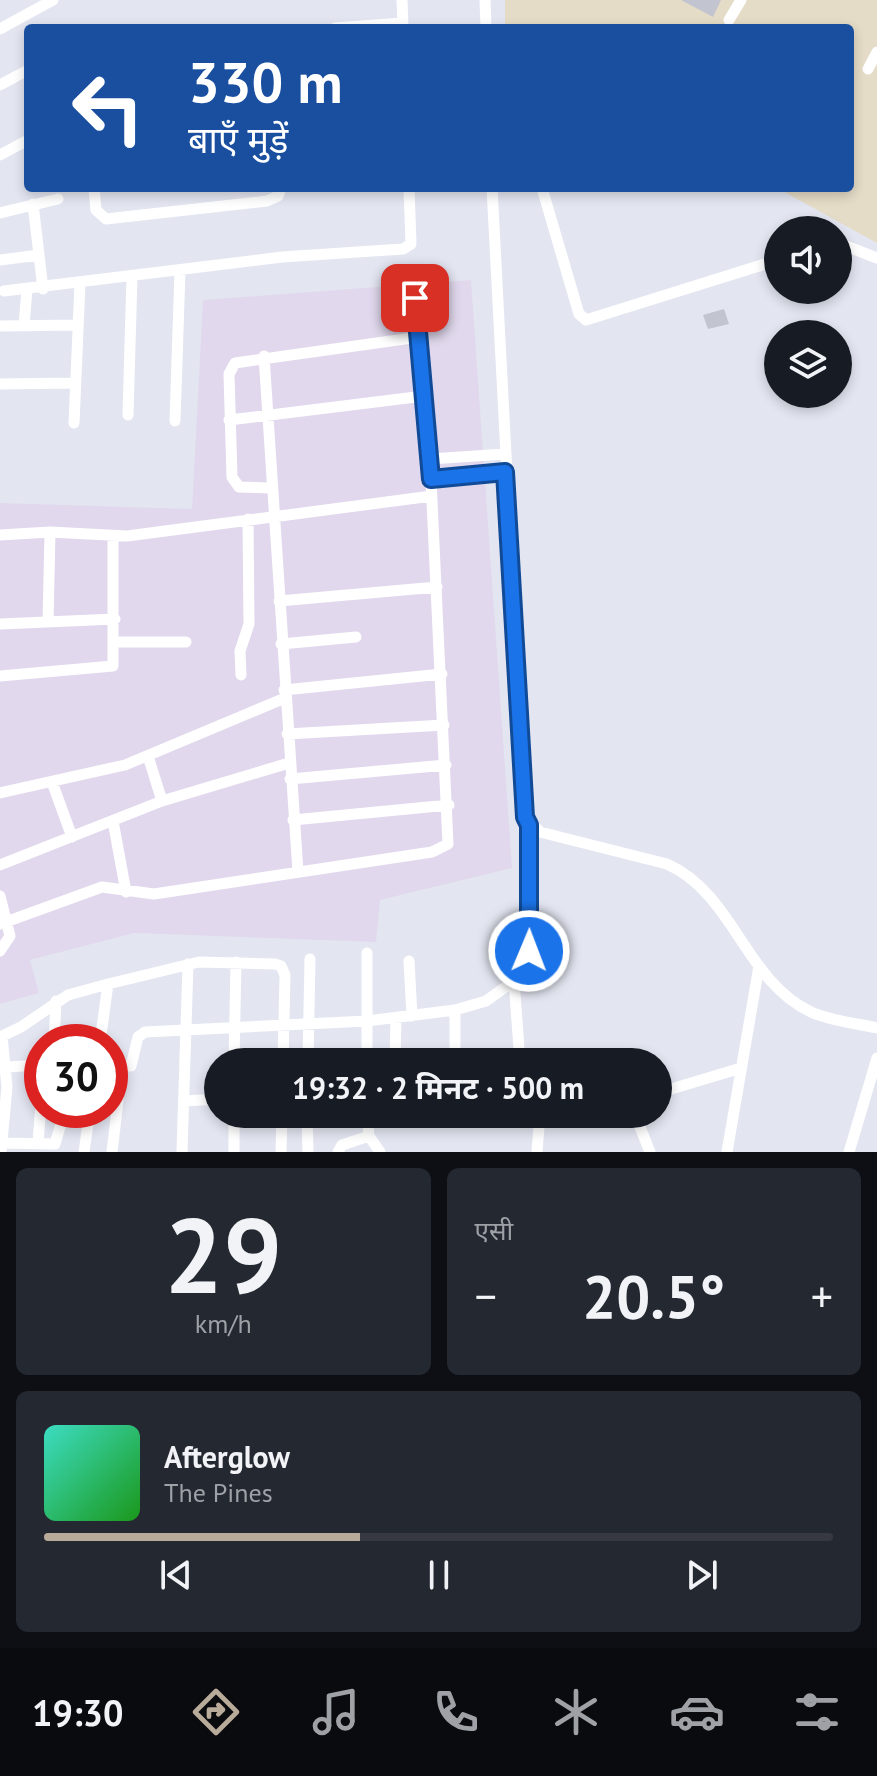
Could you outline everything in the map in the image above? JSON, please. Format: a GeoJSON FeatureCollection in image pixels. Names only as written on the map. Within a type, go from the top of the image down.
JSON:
{"type":"FeatureCollection","features":[{"type":"Feature","properties":{"kind":"street"},"geometry":{"type":"LineString","coordinates":[[0,29],[53,0]]}},
{"type":"Feature","properties":{"kind":"street"},"geometry":{"type":"LineString","coordinates":[[402,0],[402,24]]}},
{"type":"Feature","properties":{"kind":"street"},"geometry":{"type":"LineString","coordinates":[[485,0],[486,24]]}},
{"type":"Feature","properties":{"kind":"street"},"geometry":{"type":"LineString","coordinates":[[729,20],[741,0]]}},
{"type":"Feature","properties":{"kind":"street"},"geometry":{"type":"LineString","coordinates":[[868,69],[877,52]]}},
{"type":"Feature","properties":{"kind":"street"},"geometry":{"type":"LineString","coordinates":[[0,85],[24,72]]}},
{"type":"Feature","properties":{"kind":"street"},"geometry":{"type":"LineString","coordinates":[[0,155],[24,142]]}},
{"type":"Feature","properties":{"kind":"street"},"geometry":{"type":"LineString","coordinates":[[94,192],[96,210],[106,219],[267,201],[280,192]]}},
{"type":"Feature","properties":{"kind":"street"},"geometry":{"type":"LineString","coordinates":[[4,291],[43,289],[282,257],[403,249],[411,244],[409,192]]}},
{"type":"Feature","properties":{"kind":"street"},"geometry":{"type":"LineString","coordinates":[[128,1066],[133,1061],[141,1033],[367,1021],[455,1010],[486,1001],[514,981],[529,951],[529,825],[525,817],[492,192]]}},
{"type":"Feature","properties":{"kind":"street"},"geometry":{"type":"LineString","coordinates":[[543,192],[579,314],[586,320],[764,264]]}},
{"type":"Feature","properties":{"kind":"street"},"geometry":{"type":"LineString","coordinates":[[0,213],[58,199]]}},
{"type":"Feature","properties":{"kind":"street"},"geometry":{"type":"LineString","coordinates":[[33,204],[43,289]]}},
{"type":"Feature","properties":{"kind":"street"},"geometry":{"type":"LineString","coordinates":[[852,248],[877,258]]}},
{"type":"Feature","properties":{"kind":"street"},"geometry":{"type":"LineString","coordinates":[[0,260],[39,255]]}},
{"type":"Feature","properties":{"kind":"street"},"geometry":{"type":"LineString","coordinates":[[175,421],[180,271]]}},
{"type":"Feature","properties":{"kind":"street"},"geometry":{"type":"LineString","coordinates":[[128,415],[132,276]]}},
{"type":"Feature","properties":{"kind":"street"},"geometry":{"type":"LineString","coordinates":[[74,423],[80,284]]}},
{"type":"Feature","properties":{"kind":"street"},"geometry":{"type":"LineString","coordinates":[[24,326],[27,289]]}},
{"type":"Feature","properties":{"kind":"street"},"geometry":{"type":"LineString","coordinates":[[4,923],[91,889],[112,887],[126,892],[154,894],[442,849],[450,836],[449,805],[430,459],[415,298]]}},
{"type":"Feature","properties":{"kind":"street"},"geometry":{"type":"LineString","coordinates":[[0,326],[78,325]]}},
{"type":"Feature","properties":{"kind":"street"},"geometry":{"type":"LineString","coordinates":[[270,488],[239,487],[235,483],[229,420],[230,368],[242,359],[419,337]]}},
{"type":"Feature","properties":{"kind":"street"},"geometry":{"type":"LineString","coordinates":[[264,356],[270,488],[298,872]]}},
{"type":"Feature","properties":{"kind":"street"},"geometry":{"type":"LineString","coordinates":[[0,384],[75,383]]}},
{"type":"Feature","properties":{"kind":"street"},"geometry":{"type":"LineString","coordinates":[[229,420],[424,396]]}},
{"type":"Feature","properties":{"kind":"street"},"geometry":{"type":"LineString","coordinates":[[430,459],[505,454]]}},
{"type":"Feature","properties":{"kind":"street"},"geometry":{"type":"LineString","coordinates":[[431,479],[505,472]]}},
{"type":"Feature","properties":{"kind":"street"},"geometry":{"type":"LineString","coordinates":[[0,535],[50,532],[113,537],[432,496]]}},
{"type":"Feature","properties":{"kind":"street"},"geometry":{"type":"LineString","coordinates":[[241,675],[240,651],[249,624],[248,519]]}},
{"type":"Feature","properties":{"kind":"street"},"geometry":{"type":"LineString","coordinates":[[48,622],[50,532]]}},
{"type":"Feature","properties":{"kind":"street"},"geometry":{"type":"LineString","coordinates":[[0,676],[113,666],[116,642],[113,537]]}},
{"type":"Feature","properties":{"kind":"street"},"geometry":{"type":"LineString","coordinates":[[279,601],[437,587]]}},
{"type":"Feature","properties":{"kind":"street"},"geometry":{"type":"LineString","coordinates":[[0,624],[115,619]]}},
{"type":"Feature","properties":{"kind":"street"},"geometry":{"type":"LineString","coordinates":[[281,644],[356,637]]}},
{"type":"Feature","properties":{"kind":"street"},"geometry":{"type":"LineString","coordinates":[[116,642],[186,642]]}},
{"type":"Feature","properties":{"kind":"street"},"geometry":{"type":"LineString","coordinates":[[0,793],[104,771],[148,756],[284,694],[442,674]]}},
{"type":"Feature","properties":{"kind":"street"},"geometry":{"type":"LineString","coordinates":[[287,734],[444,725]]}},
{"type":"Feature","properties":{"kind":"street"},"geometry":{"type":"LineString","coordinates":[[148,756],[162,801]]}},
{"type":"Feature","properties":{"kind":"street"},"geometry":{"type":"LineString","coordinates":[[0,865],[162,801],[289,763]]}},
{"type":"Feature","properties":{"kind":"street"},"geometry":{"type":"LineString","coordinates":[[290,779],[446,765]]}},
{"type":"Feature","properties":{"kind":"street"},"geometry":{"type":"LineString","coordinates":[[52,782],[72,837]]}},
{"type":"Feature","properties":{"kind":"street"},"geometry":{"type":"LineString","coordinates":[[293,820],[449,805]]}},
{"type":"Feature","properties":{"kind":"street"},"geometry":{"type":"LineString","coordinates":[[113,821],[126,892]]}},
{"type":"Feature","properties":{"kind":"street"},"geometry":{"type":"LineString","coordinates":[[529,825],[540,832],[667,864],[686,872],[710,893],[759,966],[793,1000],[810,1011],[877,1028]]}},
{"type":"Feature","properties":{"kind":"street"},"geometry":{"type":"LineString","coordinates":[[0,896],[9,943],[0,951]]}},
{"type":"Feature","properties":{"kind":"street"},"geometry":{"type":"LineString","coordinates":[[367,953],[367,1048]]}},
{"type":"Feature","properties":{"kind":"street"},"geometry":{"type":"LineString","coordinates":[[308,1048],[310,959]]}},
{"type":"Feature","properties":{"kind":"street"},"geometry":{"type":"LineString","coordinates":[[409,961],[412,1016]]}},
{"type":"Feature","properties":{"kind":"street"},"geometry":{"type":"LineString","coordinates":[[234,1048],[236,962]]}},
{"type":"Feature","properties":{"kind":"street"},"geometry":{"type":"LineString","coordinates":[[182,1152],[188,964]]}},
{"type":"Feature","properties":{"kind":"street"},"geometry":{"type":"LineString","coordinates":[[60,1128],[55,1148],[38,1143],[2,1148],[6,1067],[1,1037],[31,1022],[56,1001],[188,964],[275,964],[284,970],[283,1048]]}},
{"type":"Feature","properties":{"kind":"street"},"geometry":{"type":"LineString","coordinates":[[727,1152],[759,966]]}},
{"type":"Feature","properties":{"kind":"street"},"geometry":{"type":"LineString","coordinates":[[514,981],[522,1048]]}},
{"type":"Feature","properties":{"kind":"street"},"geometry":{"type":"LineString","coordinates":[[102,1024],[108,984]]}},
{"type":"Feature","properties":{"kind":"street"},"geometry":{"type":"LineString","coordinates":[[55,1024],[56,1001]]}},
{"type":"Feature","properties":{"kind":"street"},"geometry":{"type":"LineString","coordinates":[[455,1010],[455,1048]]}},
{"type":"Feature","properties":{"kind":"street"},"geometry":{"type":"LineString","coordinates":[[395,1048],[396,1018]]}},
{"type":"Feature","properties":{"kind":"street"},"geometry":{"type":"LineString","coordinates":[[849,1152],[877,1058]]}},
{"type":"Feature","properties":{"kind":"street"},"geometry":{"type":"LineString","coordinates":[[6,1067],[24,1066]]}},
{"type":"Feature","properties":{"kind":"street"},"geometry":{"type":"LineString","coordinates":[[672,1089],[741,1068]]}},
{"type":"Feature","properties":{"kind":"street"},"geometry":{"type":"LineString","coordinates":[[184,1101],[204,1100]]}},
{"type":"Feature","properties":{"kind":"street"},"geometry":{"type":"LineString","coordinates":[[38,1143],[39,1128]]}},
{"type":"Feature","properties":{"kind":"street"},"geometry":{"type":"LineString","coordinates":[[84,1152],[87,1128]]}},
{"type":"Feature","properties":{"kind":"street"},"geometry":{"type":"LineString","coordinates":[[112,1152],[113,1128]]}},
{"type":"Feature","properties":{"kind":"street"},"geometry":{"type":"LineString","coordinates":[[234,1128],[234,1152]]}},
{"type":"Feature","properties":{"kind":"street"},"geometry":{"type":"LineString","coordinates":[[281,1152],[282,1128]]}},
{"type":"Feature","properties":{"kind":"street"},"geometry":{"type":"LineString","coordinates":[[307,1128],[308,1152]]}},
{"type":"Feature","properties":{"kind":"street"},"geometry":{"type":"LineString","coordinates":[[368,1128],[369,1136],[380,1152]]}},
{"type":"Feature","properties":{"kind":"street"},"geometry":{"type":"LineString","coordinates":[[537,1152],[539,1128]]}},
{"type":"Feature","properties":{"kind":"street"},"geometry":{"type":"LineString","coordinates":[[641,1128],[650,1152]]}},
{"type":"Feature","properties":{"kind":"street"},"geometry":{"type":"LineString","coordinates":[[338,1152],[342,1145],[369,1136]]}},
{"type":"Feature","properties":{"kind":"shaded area"},"geometry":{"type":"Polygon","coordinates":[[[505,0],[877,0],[877,243],[852,229],[852,216],[828,216],[784,192],[854,192],[854,24],[505,24],[505,0]]]}},
{"type":"Feature","properties":{"kind":"shaded area"},"geometry":{"type":"Polygon","coordinates":[[[471,280],[512,868],[380,900],[376,942],[134,933],[30,960],[39,993],[0,1004],[0,503],[192,509],[203,300],[471,280]]]}},
{"type":"Feature","properties":{"kind":"building"},"geometry":{"type":"Polygon","coordinates":[[[681,0],[721,0],[713,17],[681,0]]]}},
{"type":"Feature","properties":{"kind":"building"},"geometry":{"type":"Polygon","coordinates":[[[724,309],[729,324],[708,329],[703,315],[724,309]]]}},
{"type":"Feature","properties":{"kind":"route"},"geometry":{"type":"LineString","coordinates":[[415,298],[431,479],[505,472],[525,817],[529,825],[529,951]]}}]}
